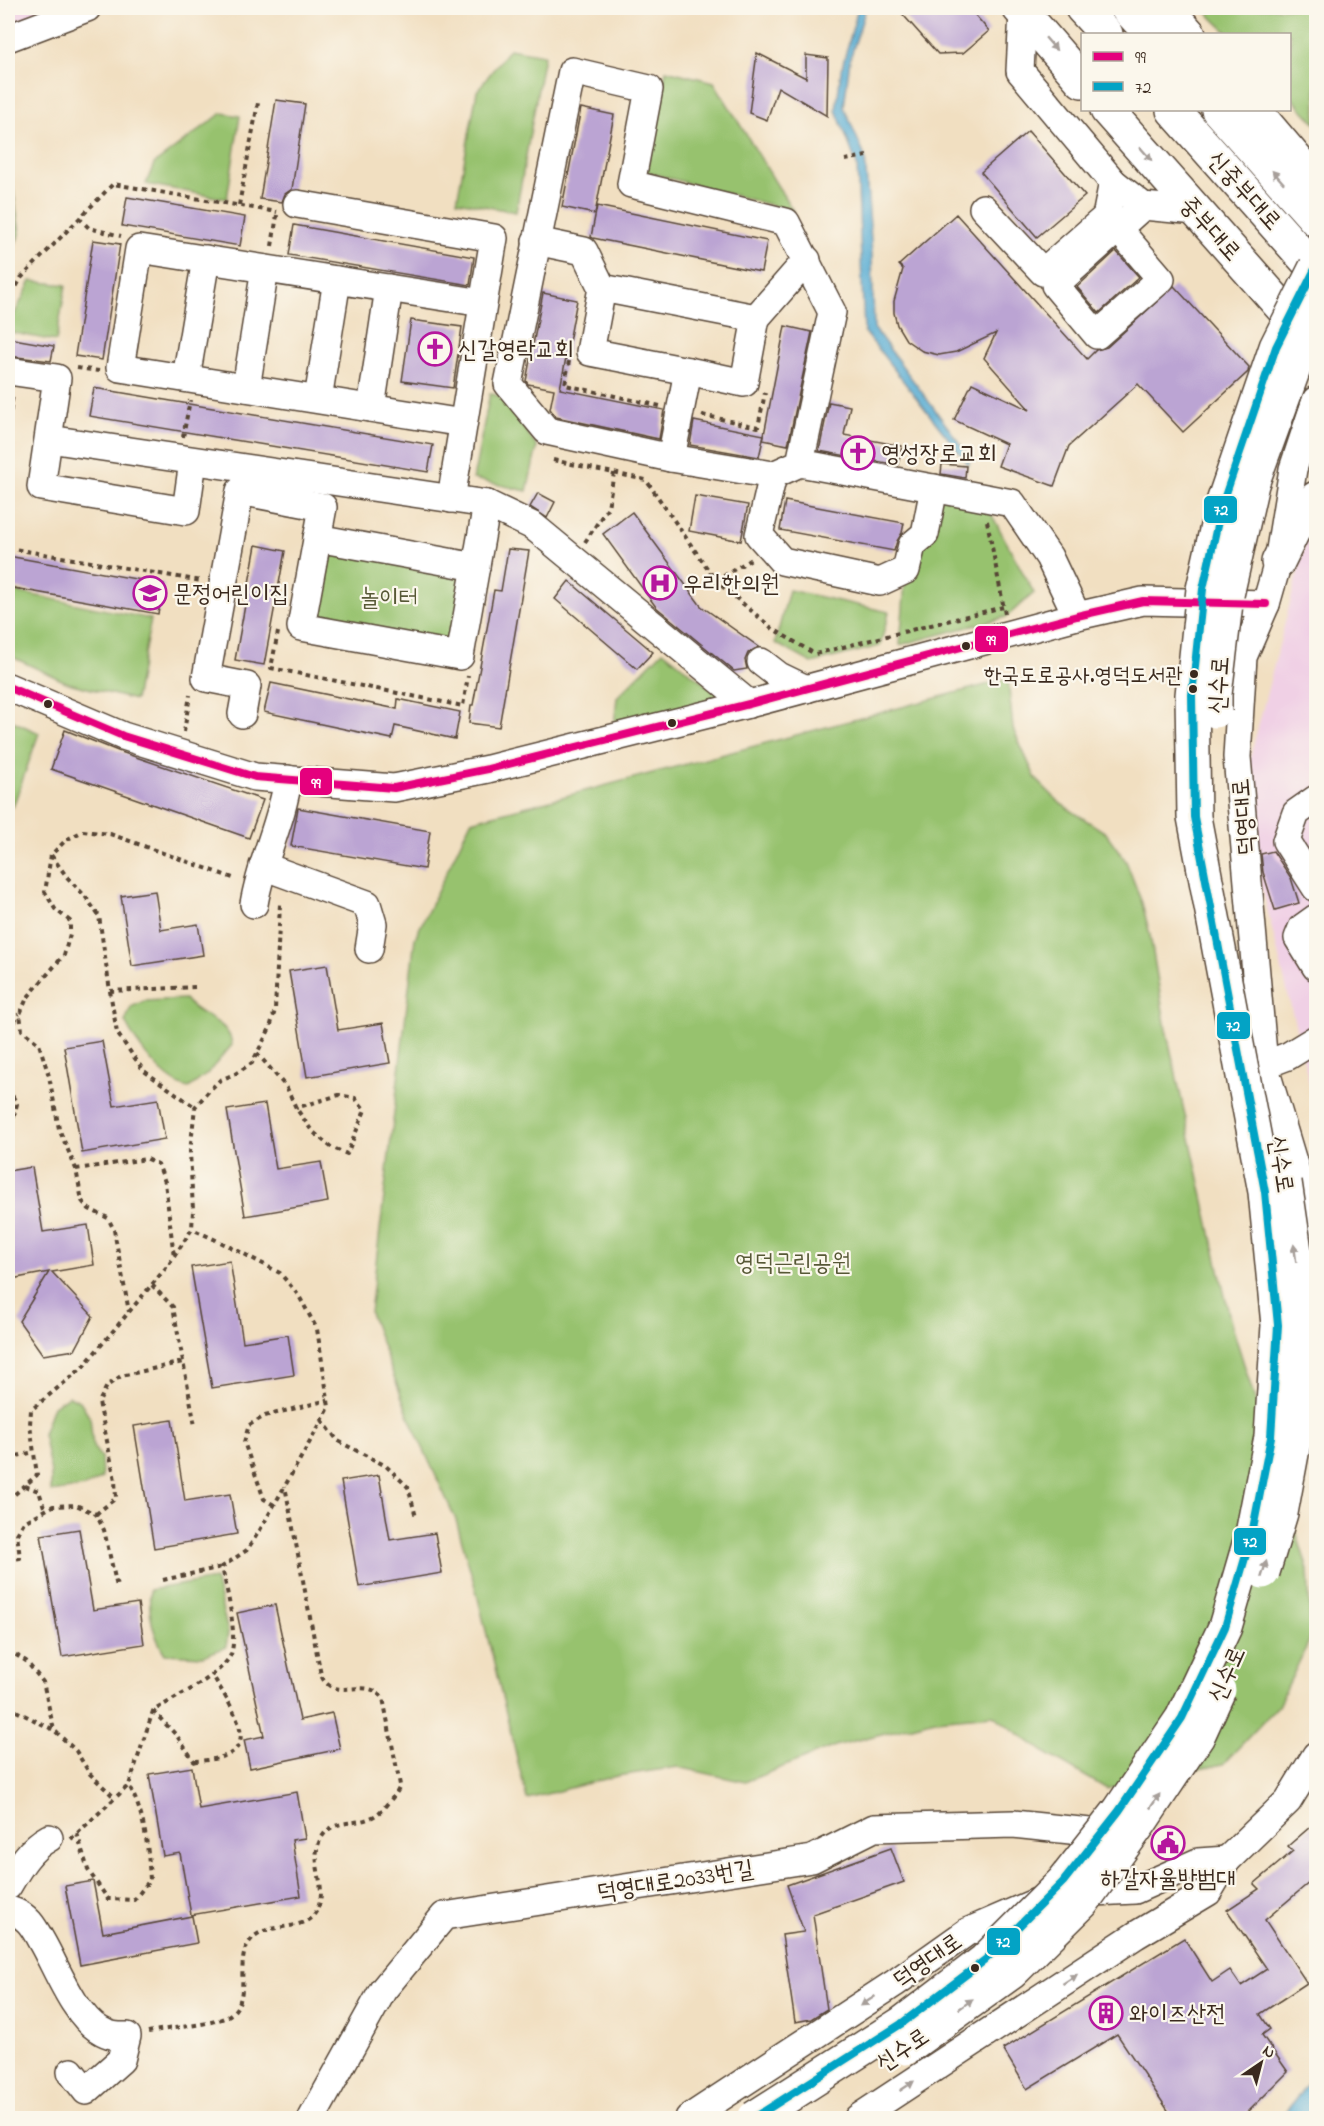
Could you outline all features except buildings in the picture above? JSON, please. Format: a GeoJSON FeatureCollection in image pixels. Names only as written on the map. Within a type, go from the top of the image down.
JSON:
{"type":"FeatureCollection","features":[{"type":"Feature","properties":{"kind":"main road"},"geometry":{"type":"LineString","coordinates":[[1082,8],[1105,33]]}},
{"type":"Feature","properties":{"kind":"main road"},"geometry":{"type":"LineString","coordinates":[[1127,8],[1150,33]]}},
{"type":"Feature","properties":{"kind":"main road"},"geometry":{"type":"LineString","coordinates":[[1166,8],[1189,33]]}},
{"type":"Feature","properties":{"kind":"main road"},"geometry":{"type":"LineString","coordinates":[[1021,10],[1081,79]]}},
{"type":"Feature","properties":{"kind":"main road","name":"중부대로"},"geometry":{"type":"LineString","coordinates":[[1108,111],[1317,346]]}},
{"type":"Feature","properties":{"kind":"main road","name":"신중부대로"},"geometry":{"type":"LineString","coordinates":[[1174,111],[1317,272]]}},
{"type":"Feature","properties":{"kind":"main road","name":"신중부대로"},"geometry":{"type":"LineString","coordinates":[[1219,111],[1317,220]]}},
{"type":"Feature","properties":{"kind":"main road"},"geometry":{"type":"LineString","coordinates":[[1255,111],[1314,179]]}},
{"type":"Feature","properties":{"kind":"main road","name":"신수로"},"geometry":{"type":"LineString","coordinates":[[754,2118],[920,2010],[985,1960],[1063,1882],[1119,1811],[1182,1718],[1225,1627],[1252,1534],[1272,1437],[1278,1325],[1265,1192],[1194,817],[1192,695],[1203,589],[1221,508],[1276,347],[1317,267]]}},
{"type":"Feature","properties":{"kind":"main road","name":"신수로"},"geometry":{"type":"LineString","coordinates":[[796,2118],[911,2044],[1012,1972],[1082,1903],[1198,1736],[1247,1626],[1281,1513],[1298,1421],[1302,1299],[1281,1156],[1215,816],[1215,694],[1227,595],[1252,484],[1296,363],[1317,321]]}},
{"type":"Feature","properties":{"kind":"main road"},"geometry":{"type":"LineString","coordinates":[[1278,562],[1301,515],[1317,498]]}},
{"type":"Feature","properties":{"kind":"street"},"geometry":{"type":"LineString","coordinates":[[21,25],[87,8]]}},
{"type":"Feature","properties":{"kind":"street"},"geometry":{"type":"LineString","coordinates":[[1021,10],[1020,71],[1113,182],[1143,206],[1196,211]]}},
{"type":"Feature","properties":{"kind":"street"},"geometry":{"type":"LineString","coordinates":[[800,463],[832,312],[786,222],[631,184],[649,89],[572,71],[508,384],[547,431],[671,458],[773,475],[800,463],[1012,503],[1048,557],[1077,616]]}},
{"type":"Feature","properties":{"kind":"street"},"geometry":{"type":"LineString","coordinates":[[1049,279],[1106,217],[1113,182]]}},
{"type":"Feature","properties":{"kind":"street"},"geometry":{"type":"LineString","coordinates":[[1049,279],[1118,229],[1143,206]]}},
{"type":"Feature","properties":{"kind":"street"},"geometry":{"type":"LineString","coordinates":[[983,208],[1097,335],[1161,279],[1118,229]]}},
{"type":"Feature","properties":{"kind":"street"},"geometry":{"type":"LineString","coordinates":[[287,210],[494,238],[451,498]]}},
{"type":"Feature","properties":{"kind":"street"},"geometry":{"type":"LineString","coordinates":[[536,242],[584,251],[602,288],[590,352],[744,383],[756,318],[807,260]]}},
{"type":"Feature","properties":{"kind":"street"},"geometry":{"type":"LineString","coordinates":[[463,423],[246,388],[189,386],[120,368],[139,249],[206,259],[268,260],[337,280],[483,303]]}},
{"type":"Feature","properties":{"kind":"street"},"geometry":{"type":"LineString","coordinates":[[189,386],[206,259]]}},
{"type":"Feature","properties":{"kind":"street"},"geometry":{"type":"LineString","coordinates":[[246,388],[268,260]]}},
{"type":"Feature","properties":{"kind":"street"},"geometry":{"type":"LineString","coordinates":[[318,399],[337,280]]}},
{"type":"Feature","properties":{"kind":"street"},"geometry":{"type":"LineString","coordinates":[[371,408],[390,288]]}},
{"type":"Feature","properties":{"kind":"street"},"geometry":{"type":"LineString","coordinates":[[602,288],[756,318]]}},
{"type":"Feature","properties":{"kind":"street"},"geometry":{"type":"LineString","coordinates":[[12,371],[57,378],[41,487],[186,511],[187,453]]}},
{"type":"Feature","properties":{"kind":"street"},"geometry":{"type":"LineString","coordinates":[[671,458],[688,371]]}},
{"type":"Feature","properties":{"kind":"street","name":"덕영대로"},"geometry":{"type":"LineString","coordinates":[[1317,400],[1293,469],[1278,562],[1266,604],[1243,657],[1237,757],[1264,1065],[1317,1238]]}},
{"type":"Feature","properties":{"kind":"street"},"geometry":{"type":"LineString","coordinates":[[49,439],[187,453],[487,504],[533,526],[749,704]]}},
{"type":"Feature","properties":{"kind":"street"},"geometry":{"type":"LineString","coordinates":[[773,475],[759,535],[782,561],[880,582],[906,570],[912,545],[925,534],[934,488]]}},
{"type":"Feature","properties":{"kind":"street"},"geometry":{"type":"LineString","coordinates":[[242,714],[247,686],[206,678],[240,491],[322,507],[301,627],[460,656],[487,504]]}},
{"type":"Feature","properties":{"kind":"street"},"geometry":{"type":"LineString","coordinates":[[317,538],[476,567]]}},
{"type":"Feature","properties":{"kind":"street"},"geometry":{"type":"LineString","coordinates":[[1143,601],[1179,607],[1218,624],[1243,657]]}},
{"type":"Feature","properties":{"kind":"street"},"geometry":{"type":"LineString","coordinates":[[8,687],[123,736],[255,777],[394,788],[488,769],[749,704],[1077,616],[1143,601],[1266,604]]}},
{"type":"Feature","properties":{"kind":"street"},"geometry":{"type":"LineString","coordinates":[[761,662],[779,676],[806,689]]}},
{"type":"Feature","properties":{"kind":"street"},"geometry":{"type":"LineString","coordinates":[[288,779],[264,883],[366,904],[373,924],[369,950]]}},
{"type":"Feature","properties":{"kind":"street"},"geometry":{"type":"LineString","coordinates":[[1317,800],[1296,813],[1286,841],[1317,888]]}},
{"type":"Feature","properties":{"kind":"street"},"geometry":{"type":"LineString","coordinates":[[1317,918],[1302,928],[1298,938],[1317,967]]}},
{"type":"Feature","properties":{"kind":"street"},"geometry":{"type":"LineString","coordinates":[[1264,1065],[1288,1056],[1317,1039]]}},
{"type":"Feature","properties":{"kind":"street"},"geometry":{"type":"LineString","coordinates":[[858,2118],[1136,1935],[1208,1892],[1227,1860],[1288,1801],[1317,1755]]}},
{"type":"Feature","properties":{"kind":"street","name":"덕영대로2033번길"},"geometry":{"type":"LineString","coordinates":[[312,2118],[383,1990],[444,1916],[812,1859],[874,1828],[1013,1824],[1090,1832],[1142,1832]]}},
{"type":"Feature","properties":{"kind":"street"},"geometry":{"type":"LineString","coordinates":[[49,1838],[30,1852],[9,1905],[32,1923],[68,1989],[91,2024],[107,2034],[127,2036],[121,2060],[86,2091],[71,2072]]}},
{"type":"Feature","properties":{"kind":"street","name":"덕영대로"},"geometry":{"type":"LineString","coordinates":[[689,2118],[895,1983],[967,1932],[1055,1894],[1135,1890],[1198,1862],[1227,1860]]}},
{"type":"Feature","properties":{"kind":"street"},"geometry":{"type":"LineString","coordinates":[[895,1983],[943,2062]]}},
{"type":"Feature","properties":{"kind":"path"},"geometry":{"type":"LineString","coordinates":[[240,205],[258,103]]}},
{"type":"Feature","properties":{"kind":"path"},"geometry":{"type":"LineString","coordinates":[[845,160],[867,156]]}},
{"type":"Feature","properties":{"kind":"path"},"geometry":{"type":"LineString","coordinates":[[8,302],[21,278],[113,184],[240,205],[287,210],[268,260]]}},
{"type":"Feature","properties":{"kind":"path"},"geometry":{"type":"LineString","coordinates":[[79,218],[89,228],[129,238]]}},
{"type":"Feature","properties":{"kind":"path"},"geometry":{"type":"LineString","coordinates":[[8,429],[12,371]]}},
{"type":"Feature","properties":{"kind":"path"},"geometry":{"type":"LineString","coordinates":[[187,453],[189,386]]}},
{"type":"Feature","properties":{"kind":"path"},"geometry":{"type":"LineString","coordinates":[[584,543],[608,507],[614,474]]}},
{"type":"Feature","properties":{"kind":"path"},"geometry":{"type":"LineString","coordinates":[[982,497],[1006,616]]}},
{"type":"Feature","properties":{"kind":"path"},"geometry":{"type":"LineString","coordinates":[[716,581],[770,547]]}},
{"type":"Feature","properties":{"kind":"path"},"geometry":{"type":"LineString","coordinates":[[8,548],[210,583]]}},
{"type":"Feature","properties":{"kind":"path"},"geometry":{"type":"LineString","coordinates":[[280,624],[271,668],[463,706],[469,671]]}},
{"type":"Feature","properties":{"kind":"path"},"geometry":{"type":"LineString","coordinates":[[8,1030],[20,1014],[27,998],[64,955],[70,934],[70,921],[56,909],[45,892],[51,855],[66,840],[82,831],[110,834],[264,883],[279,918],[275,1010],[270,1028],[252,1063],[220,1080],[195,1107],[190,1152],[192,1228],[152,1286],[82,1368],[31,1410],[30,1424],[37,1475],[8,1500]]}},
{"type":"Feature","properties":{"kind":"path"},"geometry":{"type":"LineString","coordinates":[[51,855],[99,916],[117,1033],[144,1071],[195,1107]]}},
{"type":"Feature","properties":{"kind":"path"},"geometry":{"type":"LineString","coordinates":[[110,991],[195,987]]}},
{"type":"Feature","properties":{"kind":"path"},"geometry":{"type":"LineString","coordinates":[[20,1014],[22,1030],[39,1044],[49,1076],[59,1129],[76,1169],[82,1201],[89,1209],[108,1218],[114,1230],[129,1313]]}},
{"type":"Feature","properties":{"kind":"path"},"geometry":{"type":"LineString","coordinates":[[257,1053],[276,1072],[287,1088],[296,1108],[312,1131],[331,1147],[347,1154],[365,1110],[355,1098],[339,1095],[296,1108]]}},
{"type":"Feature","properties":{"kind":"path"},"geometry":{"type":"LineString","coordinates":[[8,1088],[16,1104],[12,1124],[8,1128]]}},
{"type":"Feature","properties":{"kind":"path"},"geometry":{"type":"LineString","coordinates":[[76,1169],[147,1159],[158,1164],[165,1182],[174,1257]]}},
{"type":"Feature","properties":{"kind":"path"},"geometry":{"type":"LineString","coordinates":[[163,1581],[222,1567],[247,1550],[328,1408],[316,1329],[299,1296],[280,1274],[192,1228]]}},
{"type":"Feature","properties":{"kind":"path"},"geometry":{"type":"LineString","coordinates":[[152,1286],[173,1307],[195,1426]]}},
{"type":"Feature","properties":{"kind":"path"},"geometry":{"type":"LineString","coordinates":[[96,1514],[116,1498],[115,1480],[99,1402],[107,1386],[121,1376],[183,1362]]}},
{"type":"Feature","properties":{"kind":"path"},"geometry":{"type":"LineString","coordinates":[[274,1506],[264,1499],[244,1442],[249,1425],[265,1416],[328,1400]]}},
{"type":"Feature","properties":{"kind":"path"},"geometry":{"type":"LineString","coordinates":[[322,1420],[338,1441],[386,1466],[408,1487],[416,1517]]}},
{"type":"Feature","properties":{"kind":"path"},"geometry":{"type":"LineString","coordinates":[[8,1458],[34,1452]]}},
{"type":"Feature","properties":{"kind":"path"},"geometry":{"type":"LineString","coordinates":[[25,1486],[39,1491],[45,1510]]}},
{"type":"Feature","properties":{"kind":"path"},"geometry":{"type":"LineString","coordinates":[[127,2036],[220,2020],[234,2012],[241,1999],[242,1960],[252,1938],[264,1931],[303,1923],[312,1917],[319,1907],[321,1894],[315,1857],[322,1836],[332,1827],[368,1820],[377,1815],[399,1790],[400,1779],[380,1693],[366,1687],[336,1690],[326,1684],[321,1675],[285,1486]]}},
{"type":"Feature","properties":{"kind":"path"},"geometry":{"type":"LineString","coordinates":[[8,1560],[20,1558],[17,1534],[24,1522],[53,1506],[76,1504],[96,1514],[104,1530],[117,1587]]}},
{"type":"Feature","properties":{"kind":"path"},"geometry":{"type":"LineString","coordinates":[[49,1838],[68,1842],[129,1785],[153,1711],[213,1674],[230,1658],[234,1643],[222,1567]]}},
{"type":"Feature","properties":{"kind":"path"},"geometry":{"type":"LineString","coordinates":[[8,1650],[26,1661],[43,1682],[54,1730]]}},
{"type":"Feature","properties":{"kind":"path"},"geometry":{"type":"LineString","coordinates":[[153,1711],[177,1736],[194,1763],[213,1760],[235,1751],[242,1740],[240,1727],[213,1674]]}},
{"type":"Feature","properties":{"kind":"path"},"geometry":{"type":"LineString","coordinates":[[8,1707],[54,1730],[76,1751],[90,1774],[115,1798]]}},
{"type":"Feature","properties":{"kind":"path"},"geometry":{"type":"LineString","coordinates":[[77,1833],[88,1870],[108,1899],[134,1900],[150,1880],[148,1848],[140,1806],[129,1785]]}},
{"type":"Feature","properties":{"kind":"shaded area"},"geometry":{"type":"Polygon","coordinates":[[[8,8],[87,8],[8,38],[8,8]]]}},
{"type":"Feature","properties":{"kind":"shaded area"},"geometry":{"type":"Polygon","coordinates":[[[1316,502],[1316,1111],[1248,829],[1248,766],[1316,502]]]}},
{"type":"Feature","properties":{"kind":"green space"},"geometry":{"type":"Polygon","coordinates":[[[1202,8],[1316,8],[1316,124],[1291,97],[1291,33],[1228,33],[1202,8]]]}},
{"type":"Feature","properties":{"kind":"green space"},"geometry":{"type":"Polygon","coordinates":[[[509,49],[544,55],[516,212],[457,201],[477,91],[509,49]]]}},
{"type":"Feature","properties":{"kind":"green space"},"geometry":{"type":"Polygon","coordinates":[[[666,70],[714,82],[793,211],[646,172],[666,70]]]}},
{"type":"Feature","properties":{"kind":"green space"},"geometry":{"type":"Polygon","coordinates":[[[222,113],[240,116],[227,199],[146,184],[154,164],[222,113]]]}},
{"type":"Feature","properties":{"kind":"green space"},"geometry":{"type":"Polygon","coordinates":[[[8,156],[20,234],[8,258],[8,156]]]}},
{"type":"Feature","properties":{"kind":"green space"},"geometry":{"type":"Polygon","coordinates":[[[31,281],[66,285],[56,341],[8,332],[8,327],[31,281]]]}},
{"type":"Feature","properties":{"kind":"green space"},"geometry":{"type":"Polygon","coordinates":[[[490,393],[504,398],[537,447],[527,491],[473,479],[490,393]]]}},
{"type":"Feature","properties":{"kind":"green space"},"geometry":{"type":"Polygon","coordinates":[[[934,488],[982,497],[1034,593],[1006,617],[900,645],[906,570],[934,488]]]}},
{"type":"Feature","properties":{"kind":"green space","name":"놀이터"},"geometry":{"type":"Polygon","coordinates":[[[317,538],[476,567],[460,656],[301,627],[317,538]]]}},
{"type":"Feature","properties":{"kind":"green space"},"geometry":{"type":"Polygon","coordinates":[[[8,590],[151,619],[135,700],[68,683],[8,655],[8,590]]]}},
{"type":"Feature","properties":{"kind":"green space"},"geometry":{"type":"Polygon","coordinates":[[[789,590],[889,612],[880,646],[812,663],[775,643],[789,590]]]}},
{"type":"Feature","properties":{"kind":"green space"},"geometry":{"type":"Polygon","coordinates":[[[663,651],[724,699],[614,726],[617,697],[663,651]]]}},
{"type":"Feature","properties":{"kind":"green space","name":"영덕근린공원"},"geometry":{"type":"Polygon","coordinates":[[[1008,679],[1013,729],[1036,779],[1061,804],[1106,833],[1126,861],[1142,903],[1150,935],[1166,1029],[1230,1319],[1308,1570],[1311,1637],[1278,1706],[1223,1764],[1107,1789],[1044,1752],[993,1715],[935,1720],[835,1746],[745,1782],[678,1767],[617,1776],[527,1799],[476,1590],[456,1520],[412,1424],[370,1313],[415,938],[471,821],[1008,679]]]}},
{"type":"Feature","properties":{"kind":"green space"},"geometry":{"type":"Polygon","coordinates":[[[8,719],[39,733],[13,807],[8,803],[8,719]]]}},
{"type":"Feature","properties":{"kind":"green space"},"geometry":{"type":"Polygon","coordinates":[[[185,999],[225,1029],[232,1045],[207,1074],[189,1088],[170,1079],[161,1071],[143,1051],[125,1022],[131,1007],[144,1001],[185,999]]]}},
{"type":"Feature","properties":{"kind":"green space"},"geometry":{"type":"Polygon","coordinates":[[[69,1396],[80,1401],[90,1417],[93,1447],[101,1457],[102,1478],[85,1487],[51,1492],[51,1473],[43,1434],[53,1406],[69,1396]]]}},
{"type":"Feature","properties":{"kind":"green space"},"geometry":{"type":"Polygon","coordinates":[[[215,1579],[228,1632],[226,1647],[203,1656],[165,1654],[152,1624],[150,1590],[215,1579]]]}},
{"type":"Feature","properties":{"kind":"water"},"geometry":{"type":"Polygon","coordinates":[[[858,8],[866,8],[850,59],[844,107],[865,157],[872,253],[874,328],[970,457],[969,465],[864,331],[857,165],[836,110],[841,71],[858,8]]]}},
{"type":"Feature","properties":{"kind":"water"},"geometry":{"type":"Polygon","coordinates":[[[1316,2073],[1316,2118],[1281,2118],[1316,2073]]]}},
{"type":"Feature","properties":{"kind":"transit line","name":"72"},"geometry":{"type":"LineString","coordinates":[[754,2118],[901,2024],[985,1960],[1063,1882],[1119,1811],[1182,1718],[1225,1627],[1252,1534],[1271,1437],[1278,1325],[1265,1192],[1194,817],[1192,695],[1203,589],[1221,508],[1276,347],[1316,267]]}},
{"type":"Feature","properties":{"kind":"transit line","name":"99"},"geometry":{"type":"LineString","coordinates":[[8,687],[123,736],[255,777],[394,788],[488,769],[749,704],[1077,616],[1143,601],[1266,604]]}},
{"type":"Feature","properties":{"kind":"place","name":"신갈영락교회"},"geometry":{"type":"Point","coordinates":[435,349]}},
{"type":"Feature","properties":{"kind":"place","name":"영성장로교회"},"geometry":{"type":"Point","coordinates":[858,453]}},
{"type":"Feature","properties":{"kind":"place","name":"우리한의원"},"geometry":{"type":"Point","coordinates":[660,583]}},
{"type":"Feature","properties":{"kind":"place","name":"문정어린이집"},"geometry":{"type":"Point","coordinates":[150,593]}},
{"type":"Feature","properties":{"kind":"place","name":"한국도로공사.영덕도서관"},"geometry":{"type":"Point","coordinates":[1194,674]}},
{"type":"Feature","properties":{"kind":"place","name":"하갈자율방범대"},"geometry":{"type":"Point","coordinates":[1168,1843]}},
{"type":"Feature","properties":{"kind":"place","name":"와이즈산전"},"geometry":{"type":"Point","coordinates":[1106,2013]}}]}
